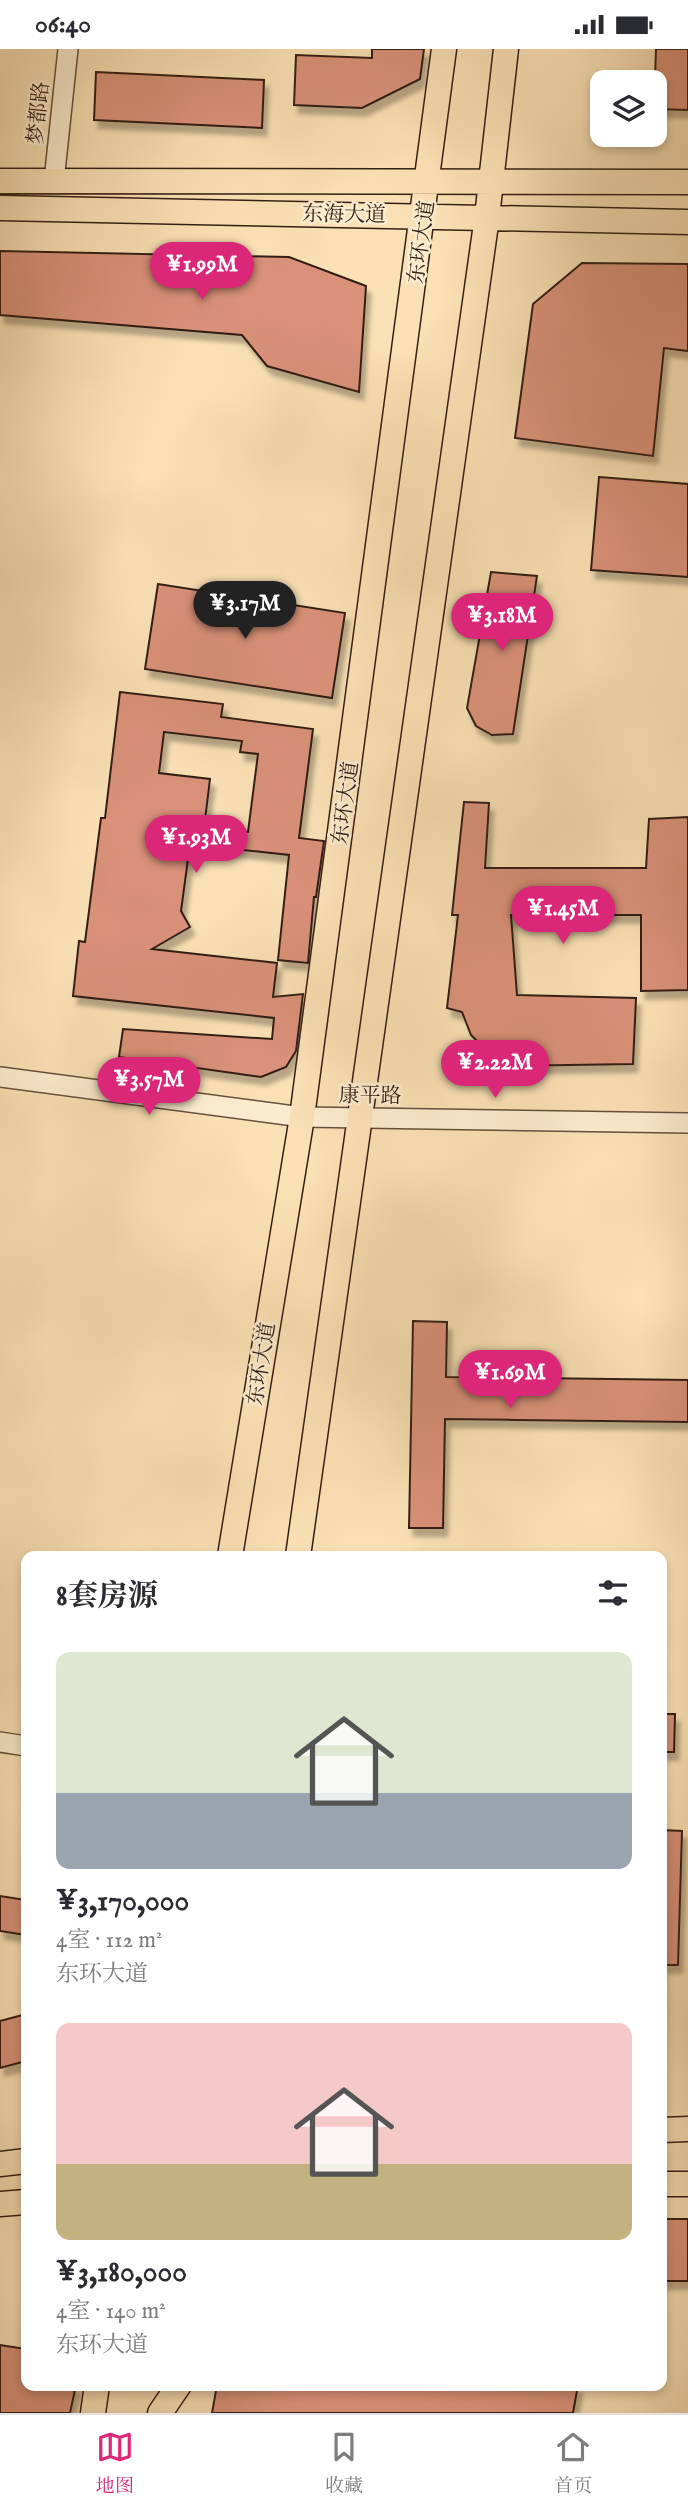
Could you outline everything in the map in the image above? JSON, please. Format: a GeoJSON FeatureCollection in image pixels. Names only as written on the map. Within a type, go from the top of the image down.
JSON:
{"type":"FeatureCollection","features":[{"type":"Feature","properties":{"kind":"main road","name":"东环大道"},"geometry":{"type":"LineString","coordinates":[[231,1551],[302,1117],[429,180],[444,49]]}},
{"type":"Feature","properties":{"kind":"main road"},"geometry":{"type":"LineString","coordinates":[[299,1551],[487,218],[506,49]]}},
{"type":"Feature","properties":{"kind":"main road","name":"东海大道"},"geometry":{"type":"LineString","coordinates":[[0,181],[688,182]]}},
{"type":"Feature","properties":{"kind":"main road","name":"东海大道"},"geometry":{"type":"LineString","coordinates":[[0,208],[688,222]]}},
{"type":"Feature","properties":{"kind":"main road"},"geometry":{"type":"LineString","coordinates":[[667,2130],[688,2129]]}},
{"type":"Feature","properties":{"kind":"main road"},"geometry":{"type":"LineString","coordinates":[[667,2184],[688,2184]]}},
{"type":"Feature","properties":{"kind":"main road"},"geometry":{"type":"LineString","coordinates":[[0,2204],[21,2202]]}},
{"type":"Feature","properties":{"kind":"main road"},"geometry":{"type":"LineString","coordinates":[[0,2220],[21,2218]]}},
{"type":"Feature","properties":{"kind":"main road"},"geometry":{"type":"LineString","coordinates":[[93,2413],[96,2391]]}},
{"type":"Feature","properties":{"kind":"main road"},"geometry":{"type":"LineString","coordinates":[[160,2413],[164,2391]]}},
{"type":"Feature","properties":{"kind":"main road"},"geometry":{"type":"LineString","coordinates":[[160,2413],[174,2391]]}},
{"type":"Feature","properties":{"kind":"street","name":"梦都路"},"geometry":{"type":"LineString","coordinates":[[54,181],[68,49]]}},
{"type":"Feature","properties":{"kind":"street","name":"康平路"},"geometry":{"type":"LineString","coordinates":[[0,1077],[302,1117],[688,1123]]}},
{"type":"Feature","properties":{"kind":"street"},"geometry":{"type":"LineString","coordinates":[[0,1742],[21,1745]]}},
{"type":"Feature","properties":{"kind":"building"},"geometry":{"type":"Polygon","coordinates":[[[372,49],[424,49],[420,79],[362,108],[294,105],[296,55],[372,58],[372,49]]]}},
{"type":"Feature","properties":{"kind":"building"},"geometry":{"type":"Polygon","coordinates":[[[656,49],[688,49],[688,110],[667,109],[667,70],[655,70],[656,49]]]}},
{"type":"Feature","properties":{"kind":"building"},"geometry":{"type":"Polygon","coordinates":[[[96,72],[264,80],[262,128],[94,120],[96,72]]]}},
{"type":"Feature","properties":{"kind":"building"},"geometry":{"type":"Polygon","coordinates":[[[0,251],[289,257],[366,286],[359,392],[267,366],[242,335],[0,315],[0,251]]]}},
{"type":"Feature","properties":{"kind":"building"},"geometry":{"type":"Polygon","coordinates":[[[582,263],[688,264],[688,351],[664,348],[653,456],[515,438],[533,304],[582,263]]]}},
{"type":"Feature","properties":{"kind":"building"},"geometry":{"type":"Polygon","coordinates":[[[599,477],[688,484],[688,577],[591,570],[599,477]]]}},
{"type":"Feature","properties":{"kind":"building"},"geometry":{"type":"Polygon","coordinates":[[[491,572],[537,576],[513,734],[492,735],[476,726],[467,708],[491,572]]]}},
{"type":"Feature","properties":{"kind":"building"},"geometry":{"type":"Polygon","coordinates":[[[158,584],[345,613],[332,698],[145,669],[158,584]]]}},
{"type":"Feature","properties":{"kind":"building"},"geometry":{"type":"Polygon","coordinates":[[[120,692],[223,704],[221,717],[313,729],[299,838],[324,841],[314,897],[308,963],[278,960],[289,855],[190,844],[181,911],[190,927],[152,949],[277,963],[273,997],[303,994],[296,1051],[286,1067],[261,1077],[119,1057],[123,1029],[272,1039],[274,1018],[73,996],[79,941],[85,942],[101,818],[105,818],[120,692]],[[164,732],[159,773],[210,779],[204,828],[248,832],[258,754],[240,752],[242,741],[164,732]]]}},
{"type":"Feature","properties":{"kind":"building"},"geometry":{"type":"Polygon","coordinates":[[[464,802],[489,803],[485,868],[646,868],[649,819],[688,817],[688,990],[641,991],[641,915],[511,915],[517,995],[636,998],[633,1064],[503,1066],[502,1051],[478,1042],[471,1035],[462,1012],[447,1008],[458,915],[452,915],[464,802]]]}},
{"type":"Feature","properties":{"kind":"building"},"geometry":{"type":"Polygon","coordinates":[[[413,1321],[447,1322],[446,1377],[688,1380],[688,1422],[445,1419],[443,1528],[409,1528],[413,1321]]]}},
{"type":"Feature","properties":{"kind":"building"},"geometry":{"type":"Polygon","coordinates":[[[667,1714],[675,1714],[674,1752],[667,1752],[667,1714]]]}},
{"type":"Feature","properties":{"kind":"building"},"geometry":{"type":"Polygon","coordinates":[[[667,1830],[682,1831],[678,1965],[667,1965],[667,1830]]]}},
{"type":"Feature","properties":{"kind":"building"},"geometry":{"type":"Polygon","coordinates":[[[0,1896],[21,1899],[21,1934],[0,1931],[0,1896]]]}},
{"type":"Feature","properties":{"kind":"building"},"geometry":{"type":"Polygon","coordinates":[[[21,2015],[21,2062],[0,2068],[0,2021],[21,2015]]]}},
{"type":"Feature","properties":{"kind":"building"},"geometry":{"type":"Polygon","coordinates":[[[667,2219],[688,2219],[688,2281],[667,2281],[667,2219]]]}},
{"type":"Feature","properties":{"kind":"building"},"geometry":{"type":"Polygon","coordinates":[[[0,2345],[21,2348],[21,2391],[75,2391],[70,2413],[0,2413],[0,2345]]]}},
{"type":"Feature","properties":{"kind":"building"},"geometry":{"type":"Polygon","coordinates":[[[216,2391],[577,2391],[573,2413],[212,2413],[216,2391]]]}}]}
